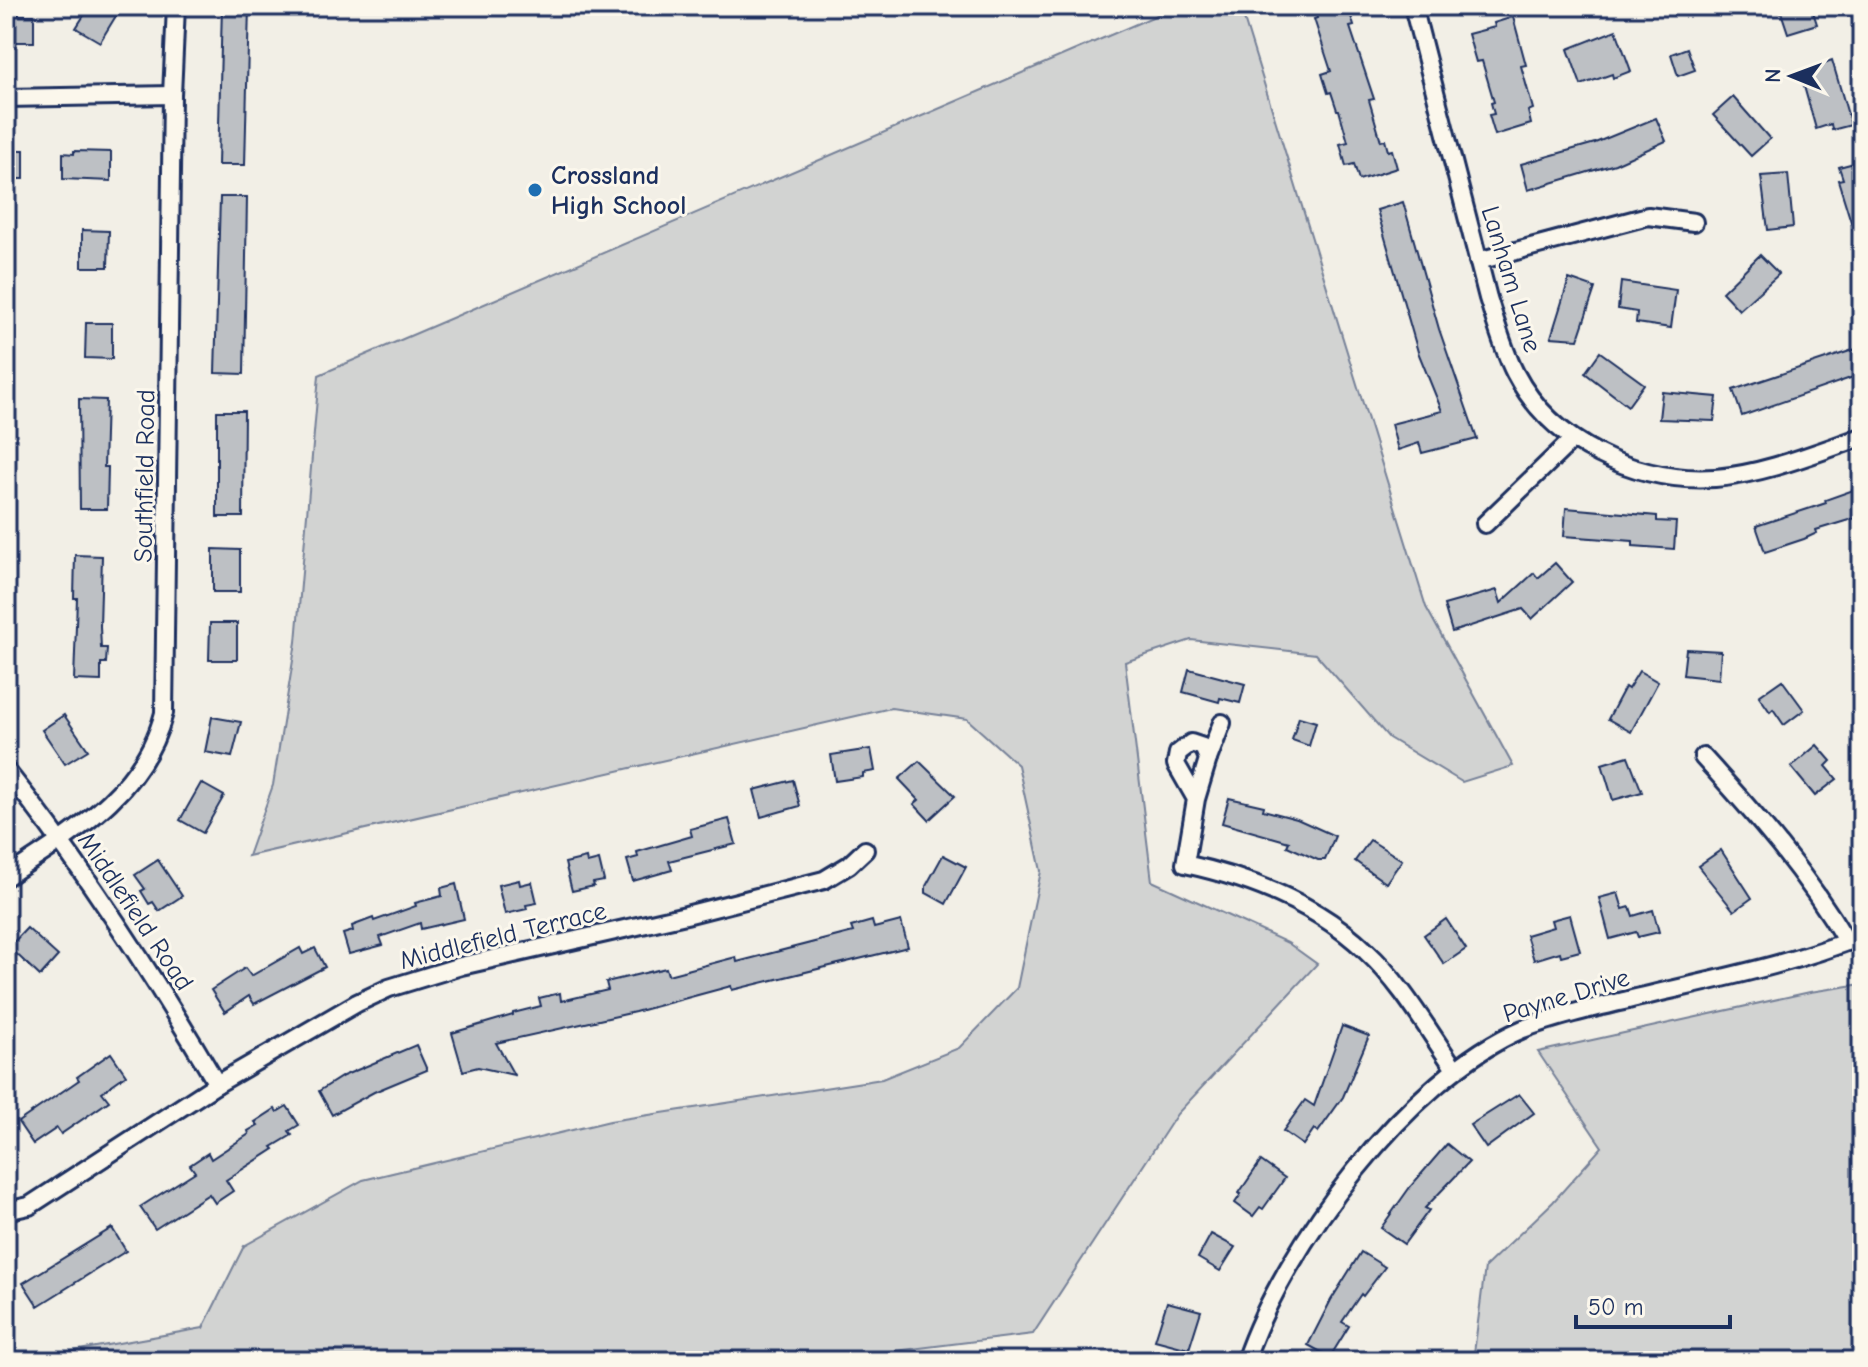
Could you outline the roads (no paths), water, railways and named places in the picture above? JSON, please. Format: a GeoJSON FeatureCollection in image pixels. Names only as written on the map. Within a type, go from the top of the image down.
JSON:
{"type":"FeatureCollection","features":[{"type":"Feature","properties":{"kind":"street","name":"Southfield Road"},"geometry":{"type":"LineString","coordinates":[[6,877],[92,818],[130,783],[150,753],[164,713],[172,95],[176,6]]}},
{"type":"Feature","properties":{"kind":"street","name":"Lanham Lane"},"geometry":{"type":"LineString","coordinates":[[1413,6],[1501,341],[1516,375],[1541,410],[1573,439],[1610,460],[1689,478],[1717,478],[1778,464],[1862,437]]}},
{"type":"Feature","properties":{"kind":"street"},"geometry":{"type":"LineString","coordinates":[[6,98],[172,95]]}},
{"type":"Feature","properties":{"kind":"street"},"geometry":{"type":"LineString","coordinates":[[1478,261],[1648,216],[1694,222]]}},
{"type":"Feature","properties":{"kind":"street"},"geometry":{"type":"LineString","coordinates":[[1485,524],[1573,439]]}},
{"type":"Feature","properties":{"kind":"street"},"geometry":{"type":"LineString","coordinates":[[1222,723],[1196,799],[1185,864],[1250,882],[1346,932],[1397,985],[1455,1069]]}},
{"type":"Feature","properties":{"kind":"street"},"geometry":{"type":"LineString","coordinates":[[1196,799],[1176,764],[1178,753],[1191,743],[1203,747],[1208,759]]}},
{"type":"Feature","properties":{"kind":"street"},"geometry":{"type":"LineString","coordinates":[[1703,757],[1789,855],[1854,939]]}},
{"type":"Feature","properties":{"kind":"street","name":"Middlefield Road"},"geometry":{"type":"LineString","coordinates":[[6,770],[61,841],[150,974],[217,1084]]}},
{"type":"Feature","properties":{"kind":"street","name":"Middlefield Terrace"},"geometry":{"type":"LineString","coordinates":[[6,1211],[29,1206],[217,1084],[357,1003],[389,988],[461,966],[824,880],[849,865],[865,850]]}},
{"type":"Feature","properties":{"kind":"street","name":"Payne Drive"},"geometry":{"type":"LineString","coordinates":[[1245,1361],[1265,1310],[1304,1241],[1389,1132],[1455,1069],[1478,1053],[1525,1029],[1577,1012],[1816,953],[1854,939]]}},
{"type":"Feature","properties":{"kind":"place","name":"Crossland High School"},"geometry":{"type":"Point","coordinates":[535,190]}}]}
